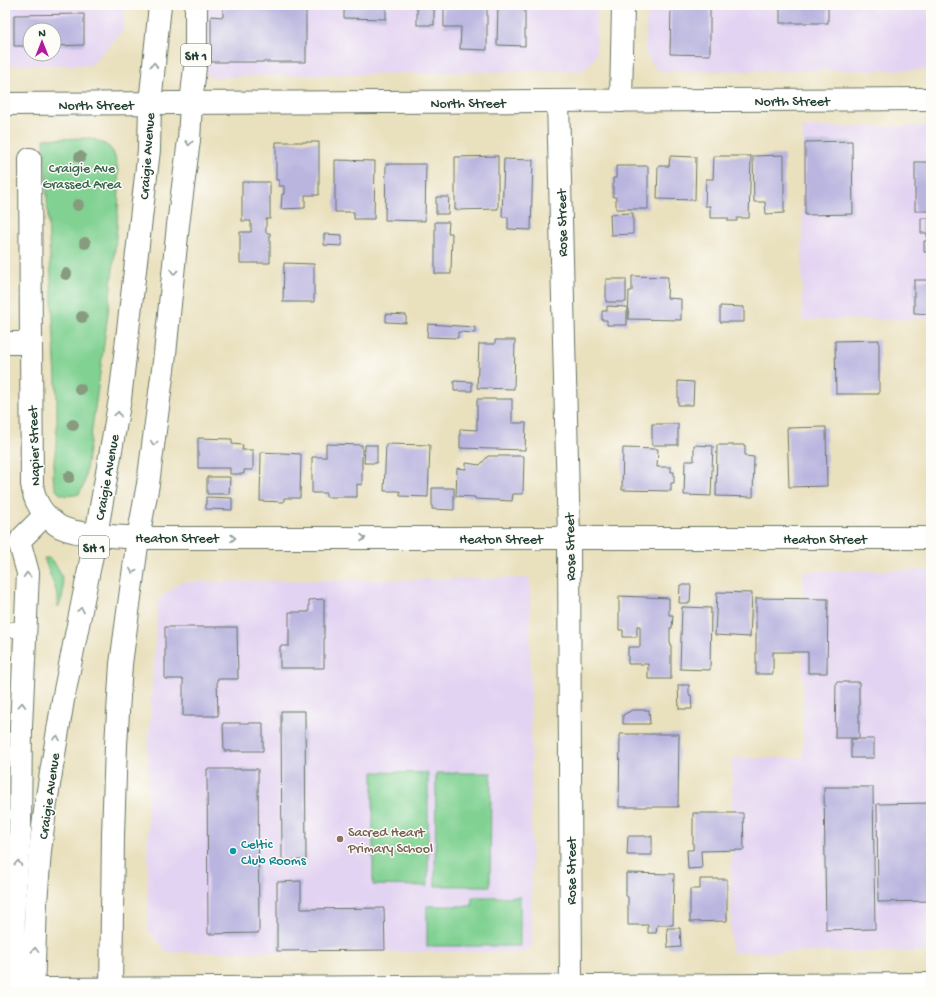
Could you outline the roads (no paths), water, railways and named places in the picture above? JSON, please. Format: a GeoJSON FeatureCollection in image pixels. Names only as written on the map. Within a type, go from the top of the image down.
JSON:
{"type":"FeatureCollection","features":[{"type":"Feature","properties":{"kind":"main road","name":"SH 1"},"geometry":{"type":"LineString","coordinates":[[150,104],[160,5]]}},
{"type":"Feature","properties":{"kind":"main road","name":"SH 1"},"geometry":{"type":"LineString","coordinates":[[111,990],[113,835],[116,745],[121,664],[138,538],[148,484],[165,354],[178,225],[189,140],[196,58],[196,5]]}},
{"type":"Feature","properties":{"kind":"main road"},"geometry":{"type":"LineString","coordinates":[[622,101],[623,5]]}},
{"type":"Feature","properties":{"kind":"main road","name":"North Street"},"geometry":{"type":"LineString","coordinates":[[5,104],[931,99]]}},
{"type":"Feature","properties":{"kind":"main road","name":"Rose Street"},"geometry":{"type":"LineString","coordinates":[[558,101],[569,538],[571,989]]}},
{"type":"Feature","properties":{"kind":"main road","name":"Craigie Avenue"},"geometry":{"type":"LineString","coordinates":[[33,991],[36,903],[46,803],[64,693],[96,535],[120,399],[150,145],[150,104]]}},
{"type":"Feature","properties":{"kind":"main road","name":"Napier Street"},"geometry":{"type":"LineString","coordinates":[[30,160],[32,484],[36,501],[45,515],[58,526],[77,532],[96,535]]}},
{"type":"Feature","properties":{"kind":"main road"},"geometry":{"type":"LineString","coordinates":[[5,343],[31,343]]}},
{"type":"Feature","properties":{"kind":"main road"},"geometry":{"type":"LineString","coordinates":[[45,515],[22,538],[20,544],[28,573],[15,630],[21,728],[20,830],[9,952],[14,973],[18,980],[24,986],[33,991],[571,989],[931,984]]}},
{"type":"Feature","properties":{"kind":"main road","name":"Heaton Street"},"geometry":{"type":"LineString","coordinates":[[96,535],[138,538],[931,538]]}},
{"type":"Feature","properties":{"kind":"place","name":"Sacred Heart Primary School"},"geometry":{"type":"Point","coordinates":[340,839]}},
{"type":"Feature","properties":{"kind":"place","name":"Celtic Club Rooms"},"geometry":{"type":"Point","coordinates":[233,851]}},
{"type":"Feature","properties":{"kind":"park label","name":"Craigie Ave Grassed Area"},"geometry":{"type":"Point","coordinates":[82,176]}}]}
